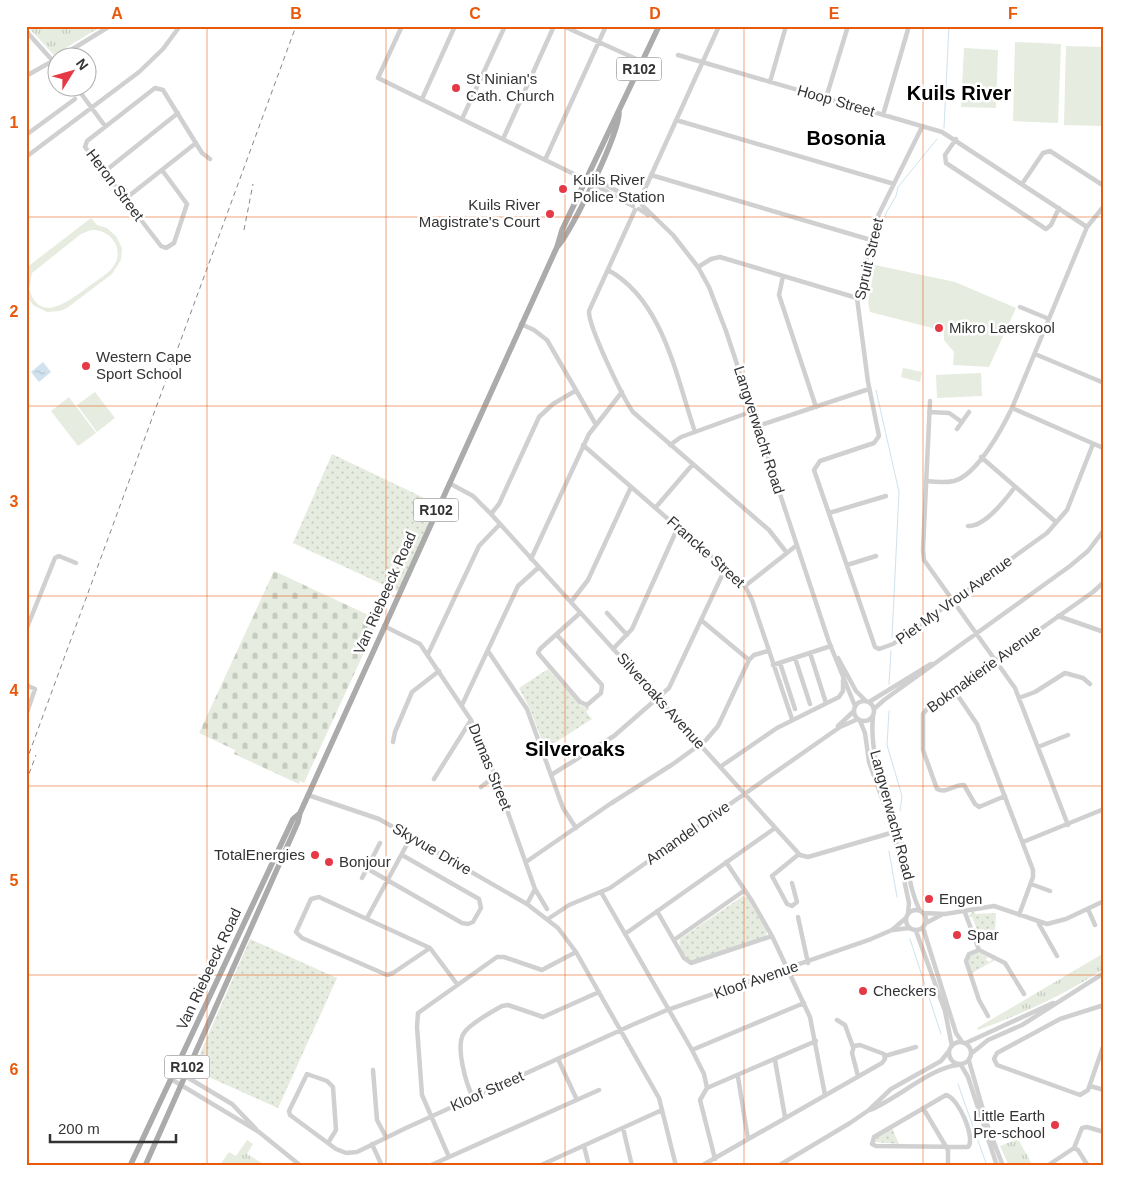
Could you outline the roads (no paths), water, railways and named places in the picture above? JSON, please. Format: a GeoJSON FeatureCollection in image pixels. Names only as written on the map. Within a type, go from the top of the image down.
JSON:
{"type":"FeatureCollection","features":[{"type":"Feature","properties":{"kind":"main road","name":"Van Riebeeck Road"},"geometry":{"type":"LineString","coordinates":[[145,1166],[384,626],[588,180],[614,132],[620,112],[659,26]]}},
{"type":"Feature","properties":{"kind":"main road","name":"Van Riebeeck Road"},"geometry":{"type":"LineString","coordinates":[[130,1166],[293,819],[300,813]]}},
{"type":"Feature","properties":{"kind":"street"},"geometry":{"type":"LineString","coordinates":[[74,48],[110,26]]}},
{"type":"Feature","properties":{"kind":"street"},"geometry":{"type":"LineString","coordinates":[[26,158],[152,61],[180,26]]}},
{"type":"Feature","properties":{"kind":"street","name":"Langverwacht Road"},"geometry":{"type":"LineString","coordinates":[[402,26],[378,78],[588,180],[637,206],[673,235],[698,267],[720,315],[831,646],[854,708]]}},
{"type":"Feature","properties":{"kind":"street"},"geometry":{"type":"LineString","coordinates":[[422,100],[456,26]]}},
{"type":"Feature","properties":{"kind":"street"},"geometry":{"type":"LineString","coordinates":[[462,119],[505,26]]}},
{"type":"Feature","properties":{"kind":"street"},"geometry":{"type":"LineString","coordinates":[[502,139],[554,26]]}},
{"type":"Feature","properties":{"kind":"street"},"geometry":{"type":"LineString","coordinates":[[563,26],[643,62]]}},
{"type":"Feature","properties":{"kind":"street"},"geometry":{"type":"LineString","coordinates":[[545,160],[606,26]]}},
{"type":"Feature","properties":{"kind":"street"},"geometry":{"type":"LineString","coordinates":[[719,26],[588,315],[622,392],[633,412],[769,530],[787,553]]}},
{"type":"Feature","properties":{"kind":"street"},"geometry":{"type":"LineString","coordinates":[[770,82],[786,26]]}},
{"type":"Feature","properties":{"kind":"street"},"geometry":{"type":"LineString","coordinates":[[826,98],[848,26]]}},
{"type":"Feature","properties":{"kind":"street"},"geometry":{"type":"LineString","coordinates":[[882,115],[908,26]]}},
{"type":"Feature","properties":{"kind":"street"},"geometry":{"type":"LineString","coordinates":[[26,31],[48,56]]}},
{"type":"Feature","properties":{"kind":"street","name":"Hoop Street"},"geometry":{"type":"LineString","coordinates":[[678,55],[942,132],[1087,227]]}},
{"type":"Feature","properties":{"kind":"street"},"geometry":{"type":"LineString","coordinates":[[26,76],[48,62]]}},
{"type":"Feature","properties":{"kind":"street","name":"Heron Street"},"geometry":{"type":"LineString","coordinates":[[162,170],[188,204],[170,246],[161,246],[85,145],[106,126],[156,88],[163,90],[202,153],[210,159]]}},
{"type":"Feature","properties":{"kind":"street"},"geometry":{"type":"LineString","coordinates":[[84,98],[106,126]]}},
{"type":"Feature","properties":{"kind":"street"},"geometry":{"type":"LineString","coordinates":[[26,135],[75,99]]}},
{"type":"Feature","properties":{"kind":"street"},"geometry":{"type":"LineString","coordinates":[[104,172],[178,113]]}},
{"type":"Feature","properties":{"kind":"street"},"geometry":{"type":"LineString","coordinates":[[676,120],[894,184]]}},
{"type":"Feature","properties":{"kind":"street","name":"Spruit Street"},"geometry":{"type":"LineString","coordinates":[[878,429],[869,390],[857,298],[877,218],[922,127]]}},
{"type":"Feature","properties":{"kind":"street"},"geometry":{"type":"LineString","coordinates":[[956,140],[945,155],[946,163],[1008,205],[1046,229],[1051,225],[1059,208]]}},
{"type":"Feature","properties":{"kind":"street"},"geometry":{"type":"LineString","coordinates":[[125,199],[196,144]]}},
{"type":"Feature","properties":{"kind":"street"},"geometry":{"type":"LineString","coordinates":[[1022,184],[1042,153],[1050,150],[1104,186]]}},
{"type":"Feature","properties":{"kind":"street"},"geometry":{"type":"LineString","coordinates":[[651,175],[871,240]]}},
{"type":"Feature","properties":{"kind":"street"},"geometry":{"type":"LineString","coordinates":[[926,481],[948,482],[959,479],[967,474],[997,436],[1012,408],[1087,227],[1104,206]]}},
{"type":"Feature","properties":{"kind":"street"},"geometry":{"type":"LineString","coordinates":[[698,267],[711,258],[720,257],[857,298]]}},
{"type":"Feature","properties":{"kind":"street"},"geometry":{"type":"LineString","coordinates":[[608,270],[623,278],[643,299],[652,312],[695,432]]}},
{"type":"Feature","properties":{"kind":"street"},"geometry":{"type":"LineString","coordinates":[[782,276],[779,295],[816,407]]}},
{"type":"Feature","properties":{"kind":"street"},"geometry":{"type":"LineString","coordinates":[[1020,308],[1049,319]]}},
{"type":"Feature","properties":{"kind":"street"},"geometry":{"type":"LineString","coordinates":[[521,324],[547,340],[595,423]]}},
{"type":"Feature","properties":{"kind":"street"},"geometry":{"type":"LineString","coordinates":[[1035,354],[1104,383]]}},
{"type":"Feature","properties":{"kind":"street"},"geometry":{"type":"LineString","coordinates":[[758,426],[869,390]]}},
{"type":"Feature","properties":{"kind":"street"},"geometry":{"type":"LineString","coordinates":[[491,514],[501,498],[539,417],[553,404],[575,391]]}},
{"type":"Feature","properties":{"kind":"street"},"geometry":{"type":"LineString","coordinates":[[531,559],[583,445],[595,423],[622,392]]}},
{"type":"Feature","properties":{"kind":"street"},"geometry":{"type":"LineString","coordinates":[[930,401],[923,556],[927,566],[995,660],[1019,698],[1068,825]]}},
{"type":"Feature","properties":{"kind":"street"},"geometry":{"type":"LineString","coordinates":[[1012,408],[1101,448]]}},
{"type":"Feature","properties":{"kind":"street"},"geometry":{"type":"LineString","coordinates":[[670,445],[673,441],[753,411]]}},
{"type":"Feature","properties":{"kind":"street"},"geometry":{"type":"LineString","coordinates":[[929,412],[949,413],[962,422]]}},
{"type":"Feature","properties":{"kind":"street"},"geometry":{"type":"LineString","coordinates":[[957,429],[969,412]]}},
{"type":"Feature","properties":{"kind":"street","name":"Piet My Vrou Avenue"},"geometry":{"type":"LineString","coordinates":[[878,429],[879,436],[874,443],[822,460],[815,465],[815,474],[869,633],[877,648],[886,648],[893,644],[1047,533],[1067,510],[1093,444]]}},
{"type":"Feature","properties":{"kind":"street","name":"Francke Street"},"geometry":{"type":"LineString","coordinates":[[583,445],[726,567],[745,586],[752,600],[792,719]]}},
{"type":"Feature","properties":{"kind":"street"},"geometry":{"type":"LineString","coordinates":[[981,457],[1056,522]]}},
{"type":"Feature","properties":{"kind":"street"},"geometry":{"type":"LineString","coordinates":[[656,507],[693,464]]}},
{"type":"Feature","properties":{"kind":"street","name":"Silveroaks Avenue"},"geometry":{"type":"LineString","coordinates":[[449,483],[473,496],[491,514],[799,854]]}},
{"type":"Feature","properties":{"kind":"street"},"geometry":{"type":"LineString","coordinates":[[571,602],[588,580],[631,487]]}},
{"type":"Feature","properties":{"kind":"street"},"geometry":{"type":"LineString","coordinates":[[968,526],[975,525],[995,511],[1016,487]]}},
{"type":"Feature","properties":{"kind":"street"},"geometry":{"type":"LineString","coordinates":[[829,513],[886,496]]}},
{"type":"Feature","properties":{"kind":"street"},"geometry":{"type":"LineString","coordinates":[[428,654],[479,546],[500,524]]}},
{"type":"Feature","properties":{"kind":"street"},"geometry":{"type":"LineString","coordinates":[[613,649],[627,636],[678,526]]}},
{"type":"Feature","properties":{"kind":"street"},"geometry":{"type":"LineString","coordinates":[[942,659],[867,701],[858,702],[854,708],[859,720],[867,721],[882,702],[942,659],[1080,558],[1104,530]]}},
{"type":"Feature","properties":{"kind":"street"},"geometry":{"type":"LineString","coordinates":[[745,586],[797,545]]}},
{"type":"Feature","properties":{"kind":"street"},"geometry":{"type":"LineString","coordinates":[[26,630],[56,558],[59,556],[76,563]]}},
{"type":"Feature","properties":{"kind":"street"},"geometry":{"type":"LineString","coordinates":[[847,565],[876,556]]}},
{"type":"Feature","properties":{"kind":"street"},"geometry":{"type":"LineString","coordinates":[[462,705],[518,586],[539,567]]}},
{"type":"Feature","properties":{"kind":"street"},"geometry":{"type":"LineString","coordinates":[[551,775],[614,736],[658,698],[672,683],[726,567]]}},
{"type":"Feature","properties":{"kind":"street","name":"Bokmakierie Avenue"},"geometry":{"type":"LineString","coordinates":[[1005,796],[980,806],[975,804],[964,785],[942,792],[935,786],[924,750],[923,716],[927,709],[1103,585]]}},
{"type":"Feature","properties":{"kind":"street"},"geometry":{"type":"LineString","coordinates":[[557,635],[602,685],[601,693],[587,705],[580,702],[539,656],[540,649],[580,613]]}},
{"type":"Feature","properties":{"kind":"street"},"geometry":{"type":"LineString","coordinates":[[607,613],[627,636]]}},
{"type":"Feature","properties":{"kind":"street"},"geometry":{"type":"LineString","coordinates":[[1058,616],[1104,632]]}},
{"type":"Feature","properties":{"kind":"street"},"geometry":{"type":"LineString","coordinates":[[701,620],[749,660]]}},
{"type":"Feature","properties":{"kind":"street","name":"Dumas Street"},"geometry":{"type":"LineString","coordinates":[[384,626],[420,644],[472,720],[535,889],[547,908]]}},
{"type":"Feature","properties":{"kind":"street"},"geometry":{"type":"LineString","coordinates":[[773,665],[831,646]]}},
{"type":"Feature","properties":{"kind":"street"},"geometry":{"type":"LineString","coordinates":[[488,651],[527,709],[563,808],[576,828]]}},
{"type":"Feature","properties":{"kind":"street"},"geometry":{"type":"LineString","coordinates":[[526,862],[674,764],[700,744],[718,726],[749,660],[754,655],[768,651]]}},
{"type":"Feature","properties":{"kind":"street"},"geometry":{"type":"LineString","coordinates":[[810,653],[826,703]]}},
{"type":"Feature","properties":{"kind":"street","name":"Langverwacht Road"},"geometry":{"type":"LineString","coordinates":[[834,653],[856,691],[867,701]]}},
{"type":"Feature","properties":{"kind":"street"},"geometry":{"type":"LineString","coordinates":[[795,658],[810,704]]}},
{"type":"Feature","properties":{"kind":"street"},"geometry":{"type":"LineString","coordinates":[[780,663],[795,709]]}},
{"type":"Feature","properties":{"kind":"street"},"geometry":{"type":"LineString","coordinates":[[393,742],[395,732],[412,692],[439,671]]}},
{"type":"Feature","properties":{"kind":"street"},"geometry":{"type":"LineString","coordinates":[[1019,698],[1035,692],[1066,673],[1083,678],[1090,684]]}},
{"type":"Feature","properties":{"kind":"street"},"geometry":{"type":"LineString","coordinates":[[720,767],[792,719],[842,693],[843,678]]}},
{"type":"Feature","properties":{"kind":"street"},"geometry":{"type":"LineString","coordinates":[[26,685],[35,689],[26,714]]}},
{"type":"Feature","properties":{"kind":"street"},"geometry":{"type":"LineString","coordinates":[[954,690],[977,724],[1034,872],[1019,915]]}},
{"type":"Feature","properties":{"kind":"street"},"geometry":{"type":"LineString","coordinates":[[867,701],[874,710]]}},
{"type":"Feature","properties":{"kind":"street","name":"Amandel Drive"},"geometry":{"type":"LineString","coordinates":[[824,738],[854,708]]}},
{"type":"Feature","properties":{"kind":"street","name":"Langverwacht Road"},"geometry":{"type":"LineString","coordinates":[[872,717],[871,732],[875,759],[904,852],[911,893],[921,912],[925,925]]}},
{"type":"Feature","properties":{"kind":"street"},"geometry":{"type":"LineString","coordinates":[[434,778],[472,720]]}},
{"type":"Feature","properties":{"kind":"street","name":"Langverwacht Road"},"geometry":{"type":"LineString","coordinates":[[859,720],[865,733],[869,762],[894,832],[909,903],[907,916],[909,928]]}},
{"type":"Feature","properties":{"kind":"street","name":"Amandel Drive"},"geometry":{"type":"LineString","coordinates":[[548,919],[569,905],[601,892],[846,723],[859,720]]}},
{"type":"Feature","properties":{"kind":"street"},"geometry":{"type":"LineString","coordinates":[[1038,747],[1068,735]]}},
{"type":"Feature","properties":{"kind":"street"},"geometry":{"type":"LineString","coordinates":[[481,787],[494,776]]}},
{"type":"Feature","properties":{"kind":"street","name":"Skyvue Drive"},"geometry":{"type":"LineString","coordinates":[[308,795],[370,815],[412,837],[527,904],[548,919]]}},
{"type":"Feature","properties":{"kind":"street"},"geometry":{"type":"LineString","coordinates":[[1023,842],[1104,809]]}},
{"type":"Feature","properties":{"kind":"street"},"geometry":{"type":"LineString","coordinates":[[625,934],[775,828]]}},
{"type":"Feature","properties":{"kind":"street"},"geometry":{"type":"LineString","coordinates":[[792,883],[797,902],[792,906],[787,904],[772,876],[799,854],[808,857],[894,832]]}},
{"type":"Feature","properties":{"kind":"street"},"geometry":{"type":"LineString","coordinates":[[366,918],[412,837]]}},
{"type":"Feature","properties":{"kind":"street"},"geometry":{"type":"LineString","coordinates":[[362,878],[380,843]]}},
{"type":"Feature","properties":{"kind":"street"},"geometry":{"type":"LineString","coordinates":[[368,869],[465,924],[471,923],[475,919],[481,908],[479,899],[402,855]]}},
{"type":"Feature","properties":{"kind":"street"},"geometry":{"type":"LineString","coordinates":[[726,862],[772,936],[804,1003],[812,1022],[825,1094]]}},
{"type":"Feature","properties":{"kind":"street"},"geometry":{"type":"LineString","coordinates":[[1031,884],[1050,891]]}},
{"type":"Feature","properties":{"kind":"street"},"geometry":{"type":"LineString","coordinates":[[527,904],[535,889]]}},
{"type":"Feature","properties":{"kind":"street"},"geometry":{"type":"LineString","coordinates":[[674,940],[745,890]]}},
{"type":"Feature","properties":{"kind":"street"},"geometry":{"type":"LineString","coordinates":[[601,892],[667,1010],[692,1050],[704,1074],[707,1088]]}},
{"type":"Feature","properties":{"kind":"street"},"geometry":{"type":"LineString","coordinates":[[430,948],[387,975],[302,938],[296,932],[314,896],[430,948],[457,984]]}},
{"type":"Feature","properties":{"kind":"street"},"geometry":{"type":"LineString","coordinates":[[907,916],[921,912],[942,914],[994,906],[1040,924],[1047,924],[1066,919],[1104,901]]}},
{"type":"Feature","properties":{"kind":"street"},"geometry":{"type":"LineString","coordinates":[[964,910],[979,950],[1005,963],[1024,994]]}},
{"type":"Feature","properties":{"kind":"street"},"geometry":{"type":"LineString","coordinates":[[1088,910],[1096,925]]}},
{"type":"Feature","properties":{"kind":"street"},"geometry":{"type":"LineString","coordinates":[[657,911],[684,958],[691,963],[772,936]]}},
{"type":"Feature","properties":{"kind":"street"},"geometry":{"type":"LineString","coordinates":[[916,931],[942,914]]}},
{"type":"Feature","properties":{"kind":"street","name":"Kloof Avenue"},"geometry":{"type":"LineString","coordinates":[[892,930],[907,916]]}},
{"type":"Feature","properties":{"kind":"street"},"geometry":{"type":"LineString","coordinates":[[798,917],[808,963]]}},
{"type":"Feature","properties":{"kind":"street"},"geometry":{"type":"LineString","coordinates":[[548,919],[576,952],[659,1098],[676,1166]]}},
{"type":"Feature","properties":{"kind":"street"},"geometry":{"type":"LineString","coordinates":[[1040,924],[1057,956]]}},
{"type":"Feature","properties":{"kind":"street"},"geometry":{"type":"LineString","coordinates":[[925,925],[956,1033],[972,1052]]}},
{"type":"Feature","properties":{"kind":"street"},"geometry":{"type":"LineString","coordinates":[[909,928],[916,931],[945,1011],[952,1046]]}},
{"type":"Feature","properties":{"kind":"street","name":"Kloof Avenue"},"geometry":{"type":"LineString","coordinates":[[621,1030],[667,1010],[808,963],[892,930],[909,928]]}},
{"type":"Feature","properties":{"kind":"street"},"geometry":{"type":"LineString","coordinates":[[979,950],[969,954],[966,961],[979,1000],[988,1016]]}},
{"type":"Feature","properties":{"kind":"street"},"geometry":{"type":"LineString","coordinates":[[449,1157],[422,1095],[417,1016],[425,1007],[497,957],[504,957],[542,970],[576,952]]}},
{"type":"Feature","properties":{"kind":"street"},"geometry":{"type":"LineString","coordinates":[[1003,1166],[988,1127],[969,1061],[972,1052],[988,1040],[1022,1025],[1104,973]]}},
{"type":"Feature","properties":{"kind":"street"},"geometry":{"type":"LineString","coordinates":[[473,1097],[466,1083],[463,1066],[461,1040],[466,1030],[502,1006],[508,1005],[543,1017],[599,992]]}},
{"type":"Feature","properties":{"kind":"street"},"geometry":{"type":"LineString","coordinates":[[869,1110],[891,1089],[936,1064],[952,1046],[1063,998]]}},
{"type":"Feature","properties":{"kind":"street"},"geometry":{"type":"LineString","coordinates":[[692,1050],[804,1003]]}},
{"type":"Feature","properties":{"kind":"street"},"geometry":{"type":"LineString","coordinates":[[1104,1005],[1060,1019],[997,1054],[994,1060],[997,1065],[1080,1095],[1087,1092],[1090,1086],[1104,1044]]}},
{"type":"Feature","properties":{"kind":"street"},"geometry":{"type":"LineString","coordinates":[[837,1020],[845,1025],[853,1047],[853,1060],[858,1076]]}},
{"type":"Feature","properties":{"kind":"street","name":"Kloof Street"},"geometry":{"type":"LineString","coordinates":[[328,1143],[342,1152],[354,1153],[430,1116],[621,1030]]}},
{"type":"Feature","properties":{"kind":"street"},"geometry":{"type":"LineString","coordinates":[[715,1159],[700,1100],[707,1088],[816,1042]]}},
{"type":"Feature","properties":{"kind":"street"},"geometry":{"type":"LineString","coordinates":[[853,1047],[860,1045],[882,1052],[885,1056]]}},
{"type":"Feature","properties":{"kind":"street"},"geometry":{"type":"LineString","coordinates":[[885,1056],[916,1047]]}},
{"type":"Feature","properties":{"kind":"street"},"geometry":{"type":"LineString","coordinates":[[949,1051],[951,1060],[960,1065],[968,1077],[997,1166]]}},
{"type":"Feature","properties":{"kind":"street"},"geometry":{"type":"LineString","coordinates":[[701,1166],[882,1063],[885,1056]]}},
{"type":"Feature","properties":{"kind":"street"},"geometry":{"type":"LineString","coordinates":[[558,1059],[577,1100]]}},
{"type":"Feature","properties":{"kind":"street"},"geometry":{"type":"LineString","coordinates":[[775,1060],[785,1117]]}},
{"type":"Feature","properties":{"kind":"street"},"geometry":{"type":"LineString","coordinates":[[778,1166],[869,1110],[882,1105],[943,1069],[969,1061]]}},
{"type":"Feature","properties":{"kind":"street"},"geometry":{"type":"LineString","coordinates":[[175,1070],[232,1104],[259,1132]]}},
{"type":"Feature","properties":{"kind":"street"},"geometry":{"type":"LineString","coordinates":[[373,1070],[378,1120],[386,1137]]}},
{"type":"Feature","properties":{"kind":"street"},"geometry":{"type":"LineString","coordinates":[[307,1074],[327,1081],[333,1087],[336,1130],[328,1143],[289,1113],[307,1074]]}},
{"type":"Feature","properties":{"kind":"street"},"geometry":{"type":"LineString","coordinates":[[738,1076],[748,1139]]}},
{"type":"Feature","properties":{"kind":"street"},"geometry":{"type":"LineString","coordinates":[[171,1079],[259,1132],[301,1166]]}},
{"type":"Feature","properties":{"kind":"street"},"geometry":{"type":"LineString","coordinates":[[1090,1086],[1104,1090]]}},
{"type":"Feature","properties":{"kind":"street"},"geometry":{"type":"LineString","coordinates":[[429,1166],[599,1090]]}},
{"type":"Feature","properties":{"kind":"street"},"geometry":{"type":"LineString","coordinates":[[946,1095],[956,1101],[971,1142],[968,1147],[946,1147],[876,1146],[872,1144],[874,1137],[946,1095]]}},
{"type":"Feature","properties":{"kind":"street"},"geometry":{"type":"LineString","coordinates":[[923,1108],[946,1147],[948,1166]]}},
{"type":"Feature","properties":{"kind":"street"},"geometry":{"type":"LineString","coordinates":[[539,1166],[662,1110]]}},
{"type":"Feature","properties":{"kind":"street"},"geometry":{"type":"LineString","coordinates":[[1047,1166],[1074,1148],[1082,1128],[1087,1127],[1104,1132]]}},
{"type":"Feature","properties":{"kind":"street"},"geometry":{"type":"LineString","coordinates":[[623,1128],[632,1166]]}},
{"type":"Feature","properties":{"kind":"street"},"geometry":{"type":"LineString","coordinates":[[372,1144],[382,1166]]}},
{"type":"Feature","properties":{"kind":"street"},"geometry":{"type":"LineString","coordinates":[[584,1146],[588,1166]]}},
{"type":"Feature","properties":{"kind":"street"},"geometry":{"type":"LineString","coordinates":[[1074,1148],[1078,1150],[1088,1166]]}},
{"type":"Feature","properties":{"kind":"water"},"geometry":{"type":"Polygon","coordinates":[[[43,362],[51,372],[39,382],[31,372],[43,362]]]}},
{"type":"Feature","properties":{"kind":"waterway"},"geometry":{"type":"LineString","coordinates":[[944,128],[949,26]]}},
{"type":"Feature","properties":{"kind":"waterway"},"geometry":{"type":"LineString","coordinates":[[863,302],[886,213],[896,196],[898,187],[937,139]]}},
{"type":"Feature","properties":{"kind":"waterway"},"geometry":{"type":"LineString","coordinates":[[876,390],[899,492],[892,638]]}},
{"type":"Feature","properties":{"kind":"waterway"},"geometry":{"type":"LineString","coordinates":[[889,684],[891,651]]}},
{"type":"Feature","properties":{"kind":"waterway"},"geometry":{"type":"LineString","coordinates":[[889,711],[887,745],[902,796],[900,811]]}},
{"type":"Feature","properties":{"kind":"waterway"},"geometry":{"type":"LineString","coordinates":[[889,851],[897,897]]}},
{"type":"Feature","properties":{"kind":"waterway"},"geometry":{"type":"LineString","coordinates":[[910,939],[941,1034]]}},
{"type":"Feature","properties":{"kind":"waterway"},"geometry":{"type":"LineString","coordinates":[[958,1084],[987,1166]]}},
{"type":"Feature","properties":{"kind":"railway"},"geometry":{"type":"LineString","coordinates":[[26,762],[296,26]]}},
{"type":"Feature","properties":{"kind":"railway"},"geometry":{"type":"LineString","coordinates":[[244,230],[253,184]]}},
{"type":"Feature","properties":{"kind":"railway"},"geometry":{"type":"LineString","coordinates":[[26,782],[36,755]]}},
{"type":"Feature","properties":{"kind":"place","name":"St Ninian's Cath. Church"},"geometry":{"type":"Point","coordinates":[456,88]}},
{"type":"Feature","properties":{"kind":"place","name":"Kuils River Police Station"},"geometry":{"type":"Point","coordinates":[563,189]}},
{"type":"Feature","properties":{"kind":"place","name":"Kuils River Magistrate's Court"},"geometry":{"type":"Point","coordinates":[550,214]}},
{"type":"Feature","properties":{"kind":"place","name":"Mikro Laerskool"},"geometry":{"type":"Point","coordinates":[939,328]}},
{"type":"Feature","properties":{"kind":"place","name":"Western Cape Sport School"},"geometry":{"type":"Point","coordinates":[86,366]}},
{"type":"Feature","properties":{"kind":"place","name":"TotalEnergies"},"geometry":{"type":"Point","coordinates":[315,855]}},
{"type":"Feature","properties":{"kind":"place","name":"Bonjour"},"geometry":{"type":"Point","coordinates":[329,862]}},
{"type":"Feature","properties":{"kind":"place","name":"Engen"},"geometry":{"type":"Point","coordinates":[929,899]}},
{"type":"Feature","properties":{"kind":"place","name":"Spar"},"geometry":{"type":"Point","coordinates":[957,935]}},
{"type":"Feature","properties":{"kind":"place","name":"Checkers"},"geometry":{"type":"Point","coordinates":[863,991]}},
{"type":"Feature","properties":{"kind":"place","name":"Little Earth Pre-school"},"geometry":{"type":"Point","coordinates":[1055,1125]}},
{"type":"Feature","properties":{"kind":"district","name":"Kuils River"},"geometry":{"type":"Point","coordinates":[959,93]}},
{"type":"Feature","properties":{"kind":"district","name":"Bosonia"},"geometry":{"type":"Point","coordinates":[846,138]}},
{"type":"Feature","properties":{"kind":"district","name":"Silveroaks"},"geometry":{"type":"Point","coordinates":[575,749]}}]}
